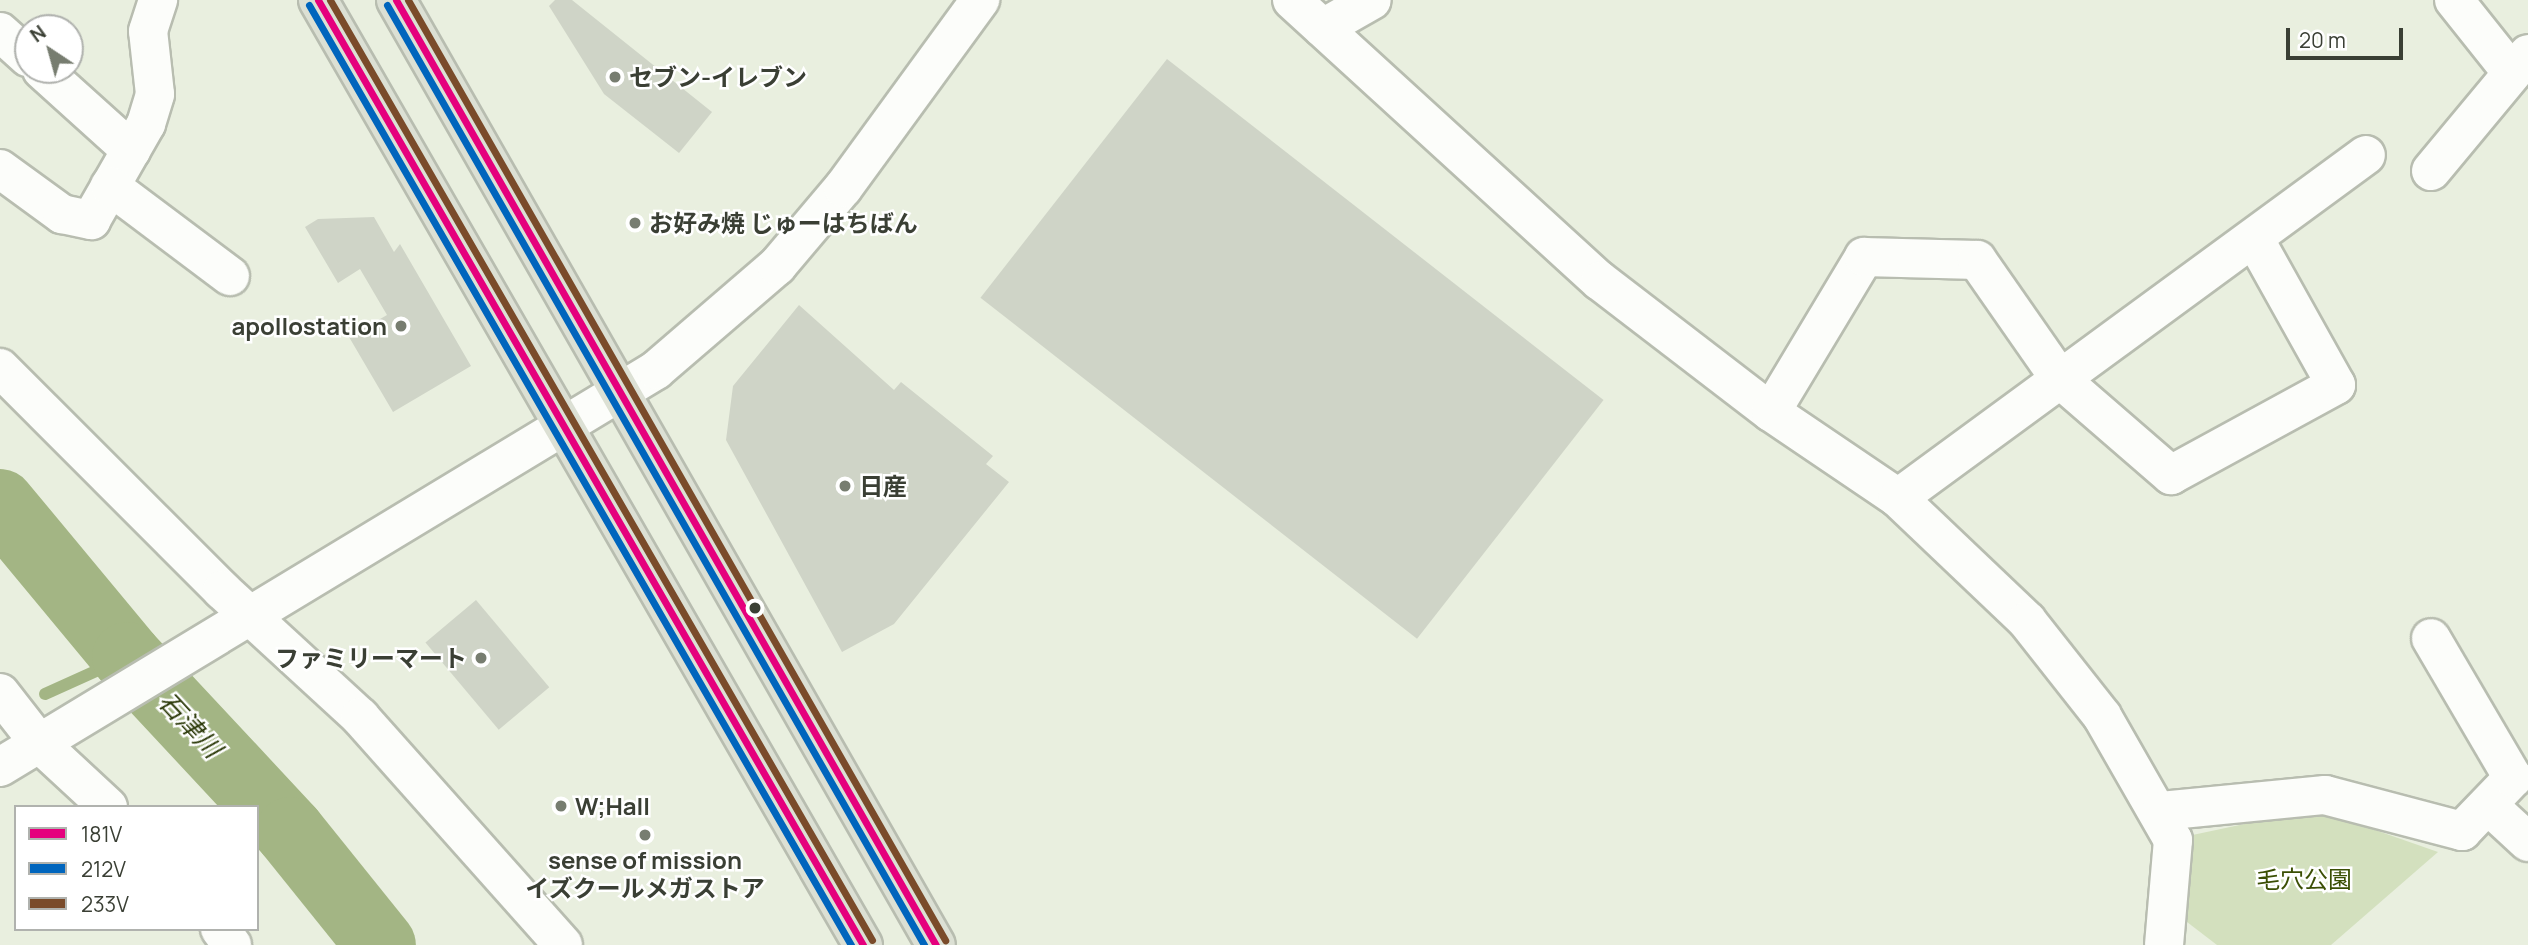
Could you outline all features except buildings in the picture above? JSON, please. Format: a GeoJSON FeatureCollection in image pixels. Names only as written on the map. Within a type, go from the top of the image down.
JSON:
{"type":"FeatureCollection","features":[{"type":"Feature","properties":{"kind":"main road"},"geometry":{"type":"LineString","coordinates":[[318,0],[564,431],[863,945]]}},
{"type":"Feature","properties":{"kind":"main road"},"geometry":{"type":"LineString","coordinates":[[396,0],[625,394],[936,945]]}},
{"type":"Feature","properties":{"kind":"street"},"geometry":{"type":"LineString","coordinates":[[0,169],[62,215],[91,220],[131,150],[155,93],[148,31],[158,0]]}},
{"type":"Feature","properties":{"kind":"street"},"geometry":{"type":"LineString","coordinates":[[0,767],[625,394],[776,266],[844,188],[980,0]]}},
{"type":"Feature","properties":{"kind":"street"},"geometry":{"type":"LineString","coordinates":[[1292,0],[1600,281],[1771,412],[1898,498],[2027,621],[2102,716],[2161,811],[2173,840],[2164,945]]}},
{"type":"Feature","properties":{"kind":"street"},"geometry":{"type":"LineString","coordinates":[[1323,28],[1373,0]]}},
{"type":"Feature","properties":{"kind":"street"},"geometry":{"type":"LineString","coordinates":[[2431,172],[2520,64],[2454,0]]}},
{"type":"Feature","properties":{"kind":"street"},"geometry":{"type":"LineString","coordinates":[[0,32],[14,44]]}},
{"type":"Feature","properties":{"kind":"street"},"geometry":{"type":"LineString","coordinates":[[58,84],[131,150]]}},
{"type":"Feature","properties":{"kind":"street"},"geometry":{"type":"LineString","coordinates":[[1898,498],[2366,155]]}},
{"type":"Feature","properties":{"kind":"street"},"geometry":{"type":"LineString","coordinates":[[110,186],[230,276]]}},
{"type":"Feature","properties":{"kind":"street"},"geometry":{"type":"LineString","coordinates":[[1771,412],[1864,257],[1977,260],[2060,379],[2171,475],[2336,385],[2254,238]]}},
{"type":"Feature","properties":{"kind":"street"},"geometry":{"type":"LineString","coordinates":[[0,368],[241,624],[360,717],[563,945]]}},
{"type":"Feature","properties":{"kind":"street"},"geometry":{"type":"LineString","coordinates":[[2431,638],[2510,782],[2528,842]]}},
{"type":"Feature","properties":{"kind":"street"},"geometry":{"type":"LineString","coordinates":[[0,693],[106,805]]}},
{"type":"Feature","properties":{"kind":"street"},"geometry":{"type":"LineString","coordinates":[[2161,811],[2325,795],[2462,831],[2510,782]]}},
{"type":"Feature","properties":{"kind":"green space","name":"毛穴公園"},"geometry":{"type":"Polygon","coordinates":[[[2315,809],[2438,852],[2331,945],[2217,945],[2187,922],[2183,837],[2315,809]]]}},
{"type":"Feature","properties":{"kind":"waterway","name":"石津川"},"geometry":{"type":"LineString","coordinates":[[0,504],[127,657],[290,832],[381,945]]}},
{"type":"Feature","properties":{"kind":"waterway"},"geometry":{"type":"LineString","coordinates":[[45,694],[127,657]]}},
{"type":"Feature","properties":{"kind":"transit line","name":"181V"},"geometry":{"type":"LineString","coordinates":[[318,0],[863,945]]}},
{"type":"Feature","properties":{"kind":"transit line","name":"233V"},"geometry":{"type":"LineString","coordinates":[[330,0],[872,940]]}},
{"type":"Feature","properties":{"kind":"transit line","name":"181V"},"geometry":{"type":"LineString","coordinates":[[396,0],[936,945]]}},
{"type":"Feature","properties":{"kind":"transit line","name":"233V"},"geometry":{"type":"LineString","coordinates":[[408,0],[945,940]]}},
{"type":"Feature","properties":{"kind":"transit line","name":"212V"},"geometry":{"type":"LineString","coordinates":[[309,5],[851,945]]}},
{"type":"Feature","properties":{"kind":"transit line","name":"212V"},"geometry":{"type":"LineString","coordinates":[[387,5],[924,945]]}},
{"type":"Feature","properties":{"kind":"place","name":"セブン-イレブン"},"geometry":{"type":"Point","coordinates":[615,77]}},
{"type":"Feature","properties":{"kind":"place","name":"お好み焼 じゅーはちばん"},"geometry":{"type":"Point","coordinates":[635,223]}},
{"type":"Feature","properties":{"kind":"place","name":"apollostation"},"geometry":{"type":"Point","coordinates":[401,326]}},
{"type":"Feature","properties":{"kind":"place","name":"日産"},"geometry":{"type":"Point","coordinates":[845,486]}},
{"type":"Feature","properties":{"kind":"place","name":"ファミリーマート"},"geometry":{"type":"Point","coordinates":[481,658]}},
{"type":"Feature","properties":{"kind":"place","name":"W;Hall"},"geometry":{"type":"Point","coordinates":[561,806]}},
{"type":"Feature","properties":{"kind":"place","name":"sense of mission イズクールメガストア"},"geometry":{"type":"Point","coordinates":[645,835]}}]}
